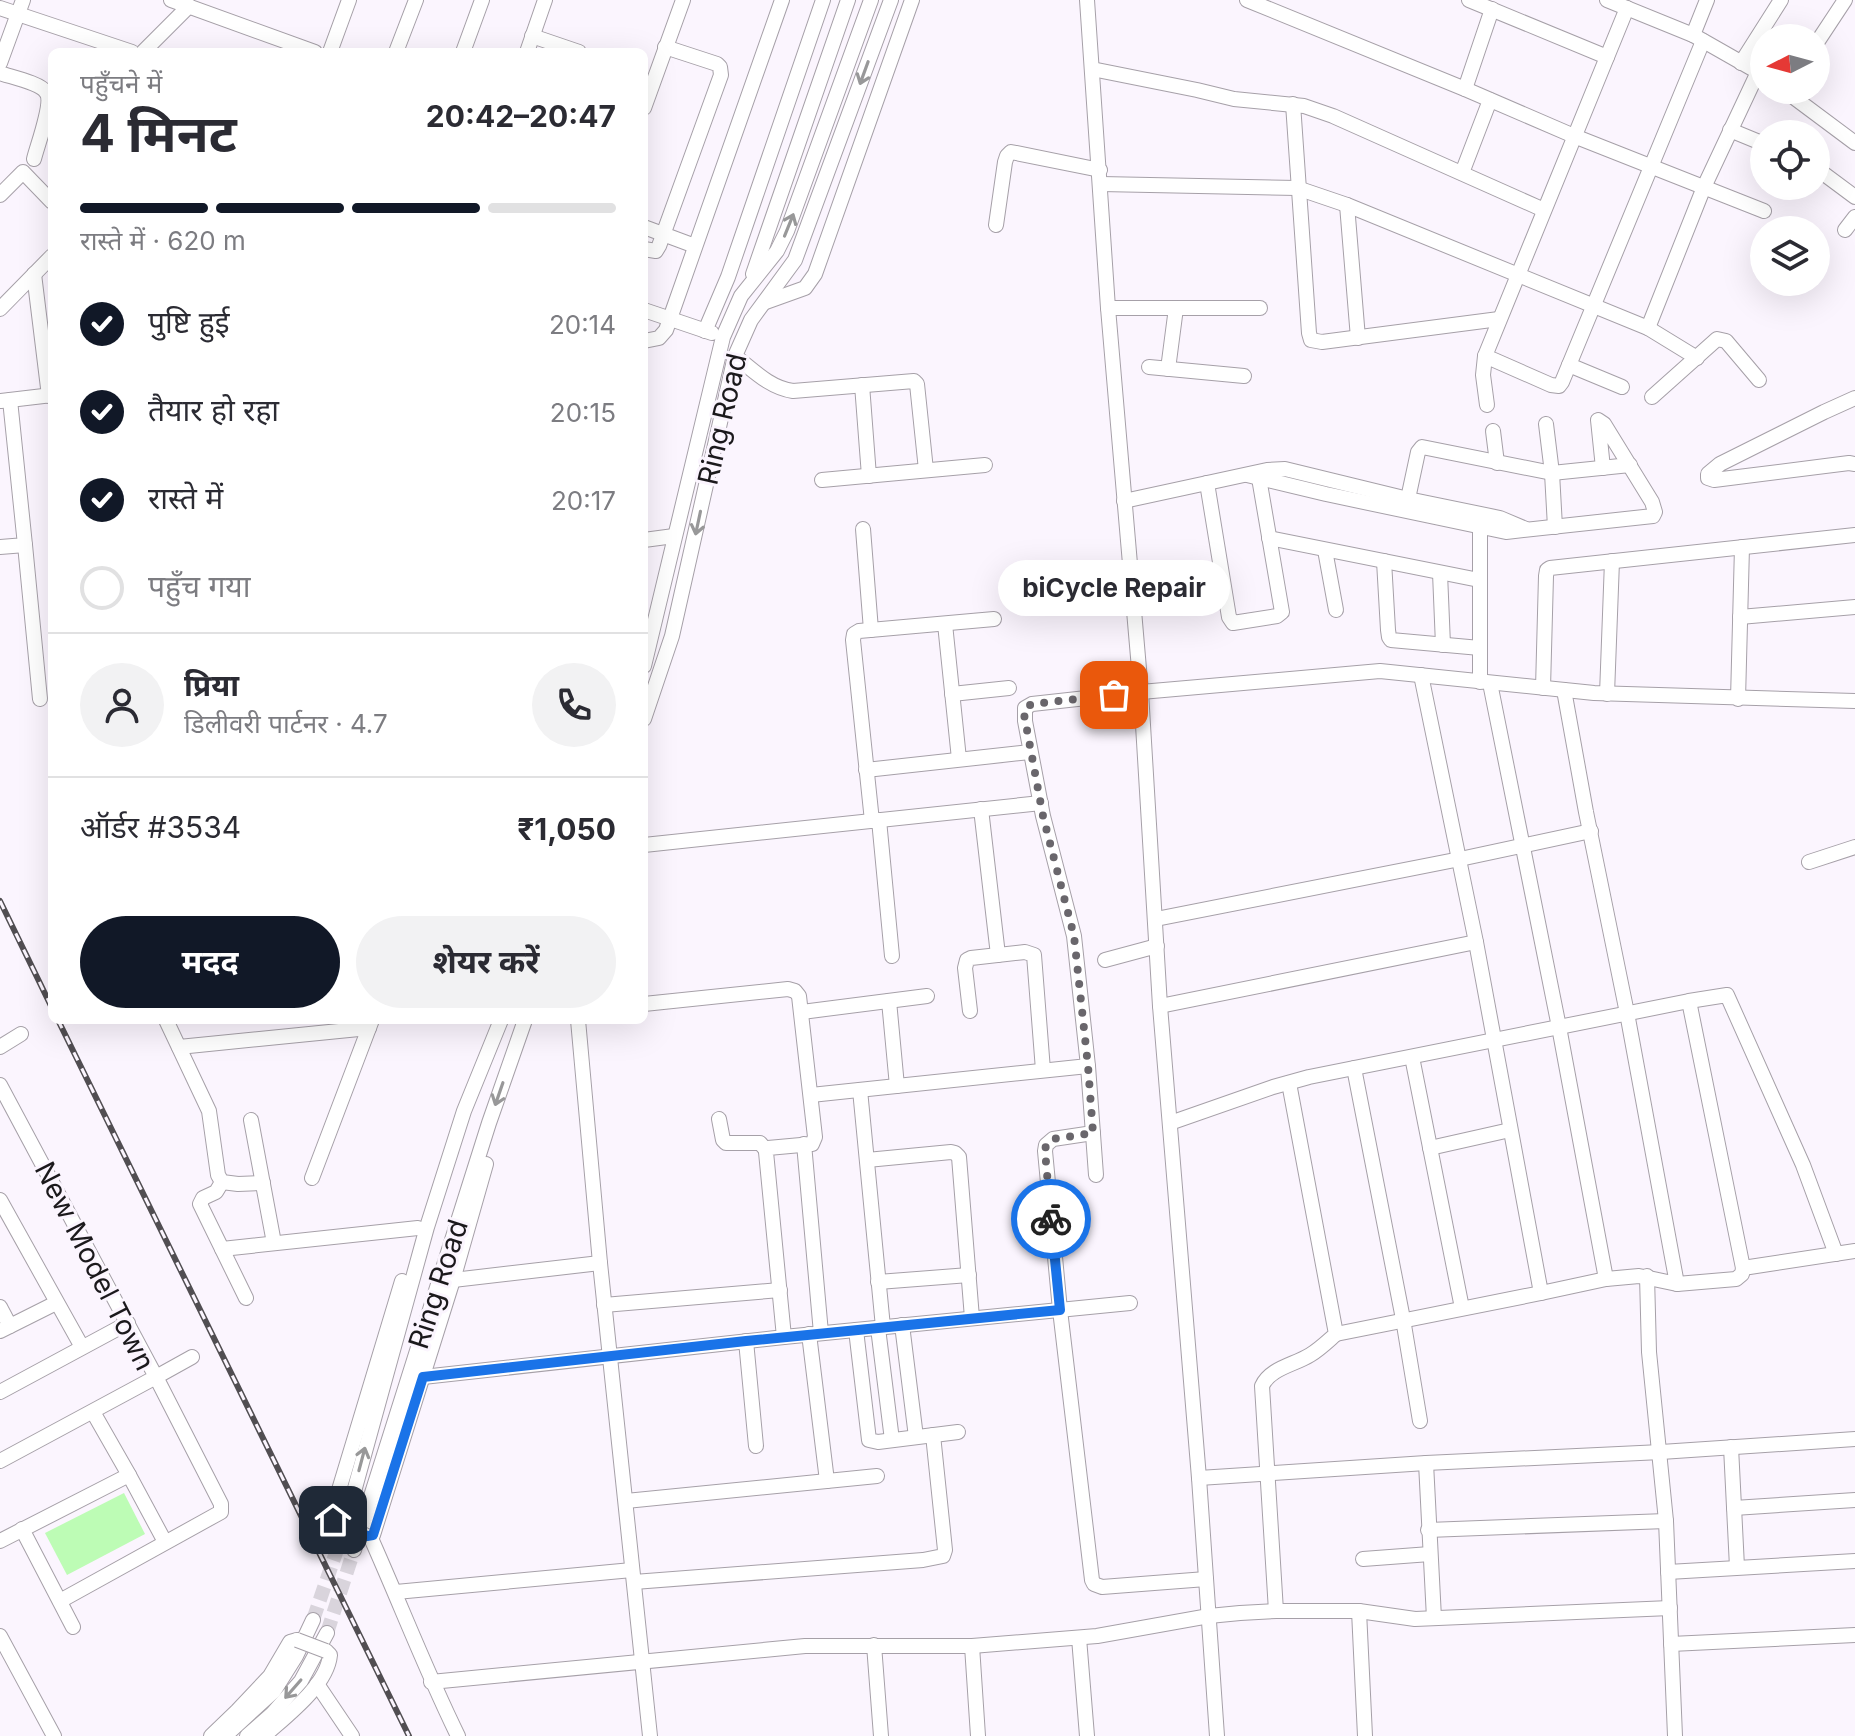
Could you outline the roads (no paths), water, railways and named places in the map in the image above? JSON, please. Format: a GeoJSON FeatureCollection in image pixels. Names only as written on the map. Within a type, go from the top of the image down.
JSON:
{"type":"FeatureCollection","features":[{"type":"Feature","properties":{"kind":"street"},"geometry":{"type":"LineString","coordinates":[[0,63],[23,0]]}},
{"type":"Feature","properties":{"kind":"street"},"geometry":{"type":"LineString","coordinates":[[171,0],[304,48]]}},
{"type":"Feature","properties":{"kind":"street"},"geometry":{"type":"LineString","coordinates":[[398,48],[416,0]]}},
{"type":"Feature","properties":{"kind":"street"},"geometry":{"type":"LineString","coordinates":[[464,48],[482,0]]}},
{"type":"Feature","properties":{"kind":"street"},"geometry":{"type":"LineString","coordinates":[[528,48],[545,0]]}},
{"type":"Feature","properties":{"kind":"street"},"geometry":{"type":"LineString","coordinates":[[649,76],[665,47],[683,0]]}},
{"type":"Feature","properties":{"kind":"street"},"geometry":{"type":"LineString","coordinates":[[648,341],[663,335],[670,319],[782,0]]}},
{"type":"Feature","properties":{"kind":"street"},"geometry":{"type":"LineString","coordinates":[[750,282],[848,0]]}},
{"type":"Feature","properties":{"kind":"street","name":"Ring Road"},"geometry":{"type":"LineString","coordinates":[[648,649],[723,337],[741,296],[777,251],[787,231],[871,0]]}},
{"type":"Feature","properties":{"kind":"street","name":"Ring Road"},"geometry":{"type":"LineString","coordinates":[[648,707],[672,636],[735,356],[751,320],[795,260],[891,0]]}},
{"type":"Feature","properties":{"kind":"street"},"geometry":{"type":"LineString","coordinates":[[766,302],[805,288],[815,274],[912,0]]}},
{"type":"Feature","properties":{"kind":"street"},"geometry":{"type":"LineString","coordinates":[[1087,0],[1217,1736]]}},
{"type":"Feature","properties":{"kind":"street"},"geometry":{"type":"LineString","coordinates":[[1247,0],[1764,211]]}},
{"type":"Feature","properties":{"kind":"street"},"geometry":{"type":"LineString","coordinates":[[1469,0],[1607,57]]}},
{"type":"Feature","properties":{"kind":"street"},"geometry":{"type":"LineString","coordinates":[[1607,0],[1698,38],[1750,68]]}},
{"type":"Feature","properties":{"kind":"street"},"geometry":{"type":"LineString","coordinates":[[1485,356],[1555,386],[1562,382],[1652,166],[1698,38],[1707,0]]}},
{"type":"Feature","properties":{"kind":"street"},"geometry":{"type":"LineString","coordinates":[[1741,63],[1781,0]]}},
{"type":"Feature","properties":{"kind":"street"},"geometry":{"type":"LineString","coordinates":[[1829,24],[1845,0]]}},
{"type":"Feature","properties":{"kind":"street"},"geometry":{"type":"LineString","coordinates":[[331,48],[346,1]]}},
{"type":"Feature","properties":{"kind":"street"},"geometry":{"type":"LineString","coordinates":[[705,331],[728,277],[822,4],[842,16]]}},
{"type":"Feature","properties":{"kind":"street"},"geometry":{"type":"LineString","coordinates":[[147,48],[189,6]]}},
{"type":"Feature","properties":{"kind":"street"},"geometry":{"type":"LineString","coordinates":[[0,8],[120,48]]}},
{"type":"Feature","properties":{"kind":"street"},"geometry":{"type":"LineString","coordinates":[[1487,405],[1483,375],[1485,356],[1627,8]]}},
{"type":"Feature","properties":{"kind":"street"},"geometry":{"type":"LineString","coordinates":[[1465,89],[1492,9]]}},
{"type":"Feature","properties":{"kind":"street"},"geometry":{"type":"LineString","coordinates":[[532,36],[567,48]]}},
{"type":"Feature","properties":{"kind":"street"},"geometry":{"type":"LineString","coordinates":[[648,250],[656,251],[663,234],[721,71],[717,64],[665,47]]}},
{"type":"Feature","properties":{"kind":"street"},"geometry":{"type":"LineString","coordinates":[[1092,69],[1234,99],[1293,104],[1333,116],[1544,210]]}},
{"type":"Feature","properties":{"kind":"street"},"geometry":{"type":"LineString","coordinates":[[0,73],[39,86],[48,95],[34,159]]}},
{"type":"Feature","properties":{"kind":"street"},"geometry":{"type":"LineString","coordinates":[[1648,328],[1704,187],[1750,94]]}},
{"type":"Feature","properties":{"kind":"street"},"geometry":{"type":"LineString","coordinates":[[1462,173],[1490,100]]}},
{"type":"Feature","properties":{"kind":"street"},"geometry":{"type":"LineString","coordinates":[[1293,104],[1311,340],[1322,342],[1358,338],[1499,319]]}},
{"type":"Feature","properties":{"kind":"street"},"geometry":{"type":"LineString","coordinates":[[1803,104],[1855,143]]}},
{"type":"Feature","properties":{"kind":"street"},"geometry":{"type":"LineString","coordinates":[[1730,130],[1750,138]]}},
{"type":"Feature","properties":{"kind":"street"},"geometry":{"type":"LineString","coordinates":[[3,187],[23,172],[48,145]]}},
{"type":"Feature","properties":{"kind":"street"},"geometry":{"type":"LineString","coordinates":[[996,225],[1005,162],[1011,152],[1100,177],[1297,188],[1347,205],[1648,328],[1697,358]]}},
{"type":"Feature","properties":{"kind":"street"},"geometry":{"type":"LineString","coordinates":[[23,172],[48,198]]}},
{"type":"Feature","properties":{"kind":"street"},"geometry":{"type":"LineString","coordinates":[[1830,178],[1855,197]]}},
{"type":"Feature","properties":{"kind":"street"},"geometry":{"type":"LineString","coordinates":[[1347,205],[1358,338]]}},
{"type":"Feature","properties":{"kind":"street"},"geometry":{"type":"LineString","coordinates":[[1845,230],[1855,217]]}},
{"type":"Feature","properties":{"kind":"street"},"geometry":{"type":"LineString","coordinates":[[648,228],[695,246]]}},
{"type":"Feature","properties":{"kind":"street"},"geometry":{"type":"LineString","coordinates":[[0,309],[41,281],[48,370]]}},
{"type":"Feature","properties":{"kind":"street"},"geometry":{"type":"LineString","coordinates":[[1108,308],[1260,308]]}},
{"type":"Feature","properties":{"kind":"street"},"geometry":{"type":"LineString","coordinates":[[1168,369],[1176,308]]}},
{"type":"Feature","properties":{"kind":"street"},"geometry":{"type":"LineString","coordinates":[[648,311],[723,337]]}},
{"type":"Feature","properties":{"kind":"street"},"geometry":{"type":"LineString","coordinates":[[1652,397],[1714,341],[1722,339],[1759,380]]}},
{"type":"Feature","properties":{"kind":"street"},"geometry":{"type":"LineString","coordinates":[[735,356],[781,389],[808,391],[909,380],[917,384],[926,470]]}},
{"type":"Feature","properties":{"kind":"street"},"geometry":{"type":"LineString","coordinates":[[1569,365],[1622,387]]}},
{"type":"Feature","properties":{"kind":"street"},"geometry":{"type":"LineString","coordinates":[[1149,367],[1244,376]]}},
{"type":"Feature","properties":{"kind":"street"},"geometry":{"type":"LineString","coordinates":[[862,385],[869,476]]}},
{"type":"Feature","properties":{"kind":"street"},"geometry":{"type":"LineString","coordinates":[[40,699],[25,545],[5,400],[48,396]]}},
{"type":"Feature","properties":{"kind":"street"},"geometry":{"type":"LineString","coordinates":[[1855,398],[1720,464],[1711,470],[1708,478],[1714,480],[1855,464]]}},
{"type":"Feature","properties":{"kind":"street"},"geometry":{"type":"LineString","coordinates":[[1124,501],[1253,476],[1267,470],[1285,469],[1327,487],[1480,520],[1500,518],[1526,529],[1653,516],[1652,502],[1604,424],[1598,420],[1603,468]]}},
{"type":"Feature","properties":{"kind":"street"},"geometry":{"type":"LineString","coordinates":[[1546,424],[1555,527]]}},
{"type":"Feature","properties":{"kind":"street"},"geometry":{"type":"LineString","coordinates":[[1493,431],[1497,463]]}},
{"type":"Feature","properties":{"kind":"street"},"geometry":{"type":"LineString","coordinates":[[1407,504],[1418,452],[1422,447],[1552,473],[1630,465]]}},
{"type":"Feature","properties":{"kind":"street"},"geometry":{"type":"LineString","coordinates":[[822,480],[985,465]]}},
{"type":"Feature","properties":{"kind":"street"},"geometry":{"type":"LineString","coordinates":[[1207,483],[1229,617],[1233,623],[1277,616],[1282,612],[1269,538],[1253,476]]}},
{"type":"Feature","properties":{"kind":"street"},"geometry":{"type":"LineString","coordinates":[[1480,520],[1480,648],[1485,683],[1523,846],[1606,1279]]}},
{"type":"Feature","properties":{"kind":"street"},"geometry":{"type":"LineString","coordinates":[[863,529],[871,630]]}},
{"type":"Feature","properties":{"kind":"street"},"geometry":{"type":"LineString","coordinates":[[1543,688],[1547,570],[1855,535]]}},
{"type":"Feature","properties":{"kind":"street"},"geometry":{"type":"LineString","coordinates":[[648,539],[674,536]]}},
{"type":"Feature","properties":{"kind":"street"},"geometry":{"type":"LineString","coordinates":[[1269,538],[1479,580]]}},
{"type":"Feature","properties":{"kind":"street"},"geometry":{"type":"LineString","coordinates":[[0,547],[25,545]]}},
{"type":"Feature","properties":{"kind":"street"},"geometry":{"type":"LineString","coordinates":[[1738,699],[1742,547]]}},
{"type":"Feature","properties":{"kind":"street"},"geometry":{"type":"LineString","coordinates":[[1325,550],[1336,610]]}},
{"type":"Feature","properties":{"kind":"street"},"geometry":{"type":"LineString","coordinates":[[1384,561],[1389,637],[1395,642],[1480,648]]}},
{"type":"Feature","properties":{"kind":"street"},"geometry":{"type":"LineString","coordinates":[[1607,694],[1612,561]]}},
{"type":"Feature","properties":{"kind":"street"},"geometry":{"type":"LineString","coordinates":[[1440,573],[1443,645]]}},
{"type":"Feature","properties":{"kind":"street"},"geometry":{"type":"LineString","coordinates":[[1740,617],[1855,607]]}},
{"type":"Feature","properties":{"kind":"street"},"geometry":{"type":"LineString","coordinates":[[892,956],[876,820],[866,770],[854,634],[859,631],[994,619]]}},
{"type":"Feature","properties":{"kind":"street"},"geometry":{"type":"LineString","coordinates":[[945,624],[959,759]]}},
{"type":"Feature","properties":{"kind":"street"},"geometry":{"type":"LineString","coordinates":[[1096,1175],[1074,936],[1030,752],[1025,708],[1032,704],[1141,692],[1369,672],[1607,694],[1855,701]]}},
{"type":"Feature","properties":{"kind":"street"},"geometry":{"type":"LineString","coordinates":[[1421,675],[1460,859],[1541,1293]]}},
{"type":"Feature","properties":{"kind":"street"},"geometry":{"type":"LineString","coordinates":[[952,694],[1009,688]]}},
{"type":"Feature","properties":{"kind":"street"},"geometry":{"type":"LineString","coordinates":[[1564,690],[1677,1284]]}},
{"type":"Feature","properties":{"kind":"street"},"geometry":{"type":"LineString","coordinates":[[866,770],[1030,752]]}},
{"type":"Feature","properties":{"kind":"street"},"geometry":{"type":"LineString","coordinates":[[648,845],[1041,803]]}},
{"type":"Feature","properties":{"kind":"street"},"geometry":{"type":"LineString","coordinates":[[981,809],[998,955]]}},
{"type":"Feature","properties":{"kind":"street"},"geometry":{"type":"LineString","coordinates":[[1156,919],[1591,831]]}},
{"type":"Feature","properties":{"kind":"street"},"geometry":{"type":"LineString","coordinates":[[1809,862],[1855,847]]}},
{"type":"Feature","properties":{"kind":"street"},"geometry":{"type":"LineString","coordinates":[[1160,1006],[1476,942]]}},
{"type":"Feature","properties":{"kind":"street"},"geometry":{"type":"LineString","coordinates":[[1105,960],[1157,946]]}},
{"type":"Feature","properties":{"kind":"street"},"geometry":{"type":"LineString","coordinates":[[970,1011],[965,968],[967,960],[1025,952],[1034,955],[1043,1070]]}},
{"type":"Feature","properties":{"kind":"street"},"geometry":{"type":"LineString","coordinates":[[648,1004],[788,989],[795,991],[802,1012],[815,1137],[812,1144],[766,1150]]}},
{"type":"Feature","properties":{"kind":"street"},"geometry":{"type":"LineString","coordinates":[[1170,1123],[1289,1083],[1354,1068],[1727,995],[1803,1165],[1836,1254]]}},
{"type":"Feature","properties":{"kind":"street"},"geometry":{"type":"LineString","coordinates":[[802,1012],[927,996]]}},
{"type":"Feature","properties":{"kind":"street"},"geometry":{"type":"LineString","coordinates":[[889,1001],[897,1086]]}},
{"type":"Feature","properties":{"kind":"street"},"geometry":{"type":"LineString","coordinates":[[1276,1611],[1261,1396],[1265,1378],[1312,1354],[1336,1334],[1403,1319],[1606,1279],[1647,1276],[1677,1284],[1736,1279],[1742,1274],[1689,1001]]}},
{"type":"Feature","properties":{"kind":"street"},"geometry":{"type":"LineString","coordinates":[[168,1024],[209,1111],[218,1175],[222,1182]]}},
{"type":"Feature","properties":{"kind":"street"},"geometry":{"type":"LineString","coordinates":[[179,1047],[370,1024],[312,1178]]}},
{"type":"Feature","properties":{"kind":"street","name":"Ring Road"},"geometry":{"type":"LineString","coordinates":[[340,1529],[427,1227],[464,1111],[499,1024]]}},
{"type":"Feature","properties":{"kind":"street","name":"Ring Road"},"geometry":{"type":"LineString","coordinates":[[354,1550],[489,1123],[524,1024]]}},
{"type":"Feature","properties":{"kind":"street"},"geometry":{"type":"LineString","coordinates":[[578,1024],[604,1305],[650,1736]]}},
{"type":"Feature","properties":{"kind":"street"},"geometry":{"type":"LineString","coordinates":[[0,1047],[21,1034]]}},
{"type":"Feature","properties":{"kind":"street"},"geometry":{"type":"LineString","coordinates":[[1412,1057],[1462,1308]]}},
{"type":"Feature","properties":{"kind":"street"},"geometry":{"type":"LineString","coordinates":[[811,1095],[1088,1066]]}},
{"type":"Feature","properties":{"kind":"street"},"geometry":{"type":"LineString","coordinates":[[1354,1068],[1420,1421]]}},
{"type":"Feature","properties":{"kind":"street"},"geometry":{"type":"LineString","coordinates":[[1289,1083],[1336,1334]]}},
{"type":"Feature","properties":{"kind":"street","name":"New Model Town"},"geometry":{"type":"LineString","coordinates":[[0,1085],[7,1113],[156,1377],[0,1461]]}},
{"type":"Feature","properties":{"kind":"street"},"geometry":{"type":"LineString","coordinates":[[860,1090],[892,1440]]}},
{"type":"Feature","properties":{"kind":"street"},"geometry":{"type":"LineString","coordinates":[[464,1111],[447,1137],[332,1513],[340,1529],[373,1535],[453,1280],[486,1162],[489,1123]]}},
{"type":"Feature","properties":{"kind":"street"},"geometry":{"type":"LineString","coordinates":[[719,1119],[726,1143],[760,1143],[766,1150],[784,1337]]}},
{"type":"Feature","properties":{"kind":"street"},"geometry":{"type":"LineString","coordinates":[[251,1120],[274,1243]]}},
{"type":"Feature","properties":{"kind":"street"},"geometry":{"type":"LineString","coordinates":[[1430,1148],[1510,1130]]}},
{"type":"Feature","properties":{"kind":"street"},"geometry":{"type":"LineString","coordinates":[[1093,1133],[1053,1139],[1046,1145],[1045,1151],[1060,1310],[1092,1580],[1102,1587],[1206,1579]]}},
{"type":"Feature","properties":{"kind":"street"},"geometry":{"type":"LineString","coordinates":[[804,1144],[827,1481]]}},
{"type":"Feature","properties":{"kind":"street"},"geometry":{"type":"LineString","coordinates":[[867,1160],[951,1152],[959,1157],[972,1318]]}},
{"type":"Feature","properties":{"kind":"street"},"geometry":{"type":"LineString","coordinates":[[222,1182],[263,1183]]}},
{"type":"Feature","properties":{"kind":"street"},"geometry":{"type":"LineString","coordinates":[[222,1182],[216,1192],[200,1202],[246,1298]]}},
{"type":"Feature","properties":{"kind":"street"},"geometry":{"type":"LineString","coordinates":[[0,1200],[82,1347]]}},
{"type":"Feature","properties":{"kind":"street"},"geometry":{"type":"LineString","coordinates":[[222,1249],[418,1228]]}},
{"type":"Feature","properties":{"kind":"street"},"geometry":{"type":"LineString","coordinates":[[1743,1268],[1855,1251]]}},
{"type":"Feature","properties":{"kind":"street"},"geometry":{"type":"LineString","coordinates":[[453,1280],[600,1263]]}},
{"type":"Feature","properties":{"kind":"street"},"geometry":{"type":"LineString","coordinates":[[878,1282],[969,1275]]}},
{"type":"Feature","properties":{"kind":"street"},"geometry":{"type":"LineString","coordinates":[[1647,1276],[1649,1352],[1666,1521],[1675,1736]]}},
{"type":"Feature","properties":{"kind":"street"},"geometry":{"type":"LineString","coordinates":[[604,1305],[780,1290]]}},
{"type":"Feature","properties":{"kind":"street"},"geometry":{"type":"LineString","coordinates":[[0,1307],[5,1329],[56,1303]]}},
{"type":"Feature","properties":{"kind":"street"},"geometry":{"type":"LineString","coordinates":[[423,1377],[1130,1303]]}},
{"type":"Feature","properties":{"kind":"street"},"geometry":{"type":"LineString","coordinates":[[1,1388],[128,1323]]}},
{"type":"Feature","properties":{"kind":"street"},"geometry":{"type":"LineString","coordinates":[[902,1325],[916,1437]]}},
{"type":"Feature","properties":{"kind":"street"},"geometry":{"type":"LineString","coordinates":[[856,1330],[868,1437],[872,1442],[958,1432]]}},
{"type":"Feature","properties":{"kind":"street"},"geometry":{"type":"LineString","coordinates":[[746,1341],[756,1446]]}},
{"type":"Feature","properties":{"kind":"street"},"geometry":{"type":"LineString","coordinates":[[60,1601],[219,1514],[221,1507],[156,1377],[192,1357]]}},
{"type":"Feature","properties":{"kind":"street"},"geometry":{"type":"LineString","coordinates":[[93,1412],[165,1542]]}},
{"type":"Feature","properties":{"kind":"street"},"geometry":{"type":"LineString","coordinates":[[396,1592],[939,1558],[945,1550],[933,1435]]}},
{"type":"Feature","properties":{"kind":"street"},"geometry":{"type":"LineString","coordinates":[[1199,1478],[1855,1439]]}},
{"type":"Feature","properties":{"kind":"street"},"geometry":{"type":"LineString","coordinates":[[1731,1447],[1737,1567]]}},
{"type":"Feature","properties":{"kind":"street"},"geometry":{"type":"LineString","coordinates":[[1426,1463],[1434,1618]]}},
{"type":"Feature","properties":{"kind":"street"},"geometry":{"type":"LineString","coordinates":[[0,1541],[129,1475]]}},
{"type":"Feature","properties":{"kind":"street"},"geometry":{"type":"LineString","coordinates":[[626,1501],[877,1476]]}},
{"type":"Feature","properties":{"kind":"street"},"geometry":{"type":"LineString","coordinates":[[1734,1508],[1855,1500]]}},
{"type":"Feature","properties":{"kind":"street"},"geometry":{"type":"LineString","coordinates":[[1428,1530],[1666,1521]]}},
{"type":"Feature","properties":{"kind":"street"},"geometry":{"type":"LineString","coordinates":[[22,1529],[73,1627]]}},
{"type":"Feature","properties":{"kind":"street"},"geometry":{"type":"LineString","coordinates":[[369,1536],[396,1592],[431,1682],[458,1736]]}},
{"type":"Feature","properties":{"kind":"street"},"geometry":{"type":"LineString","coordinates":[[1363,1559],[1430,1554]]}},
{"type":"Feature","properties":{"kind":"street"},"geometry":{"type":"LineString","coordinates":[[1668,1572],[1855,1561]]}},
{"type":"Feature","properties":{"kind":"street"},"geometry":{"type":"LineString","coordinates":[[431,1682],[805,1646],[972,1646],[1079,1638],[1209,1616],[1276,1611],[1359,1611],[1415,1619],[1670,1608]]}},
{"type":"Feature","properties":{"kind":"street"},"geometry":{"type":"LineString","coordinates":[[1359,1611],[1365,1736]]}},
{"type":"Feature","properties":{"kind":"street"},"geometry":{"type":"LineString","coordinates":[[225,1736],[274,1691],[296,1656],[313,1620]]}},
{"type":"Feature","properties":{"kind":"street"},"geometry":{"type":"LineString","coordinates":[[247,1736],[272,1714],[301,1681],[327,1633]]}},
{"type":"Feature","properties":{"kind":"street"},"geometry":{"type":"LineString","coordinates":[[1671,1644],[1855,1635]]}},
{"type":"Feature","properties":{"kind":"street"},"geometry":{"type":"LineString","coordinates":[[0,1636],[54,1736]]}},
{"type":"Feature","properties":{"kind":"street"},"geometry":{"type":"LineString","coordinates":[[1079,1638],[1087,1736]]}},
{"type":"Feature","properties":{"kind":"street"},"geometry":{"type":"LineString","coordinates":[[211,1736],[270,1676],[290,1642],[297,1640],[326,1651],[330,1655],[329,1662],[317,1684],[264,1736]]}},
{"type":"Feature","properties":{"kind":"street"},"geometry":{"type":"LineString","coordinates":[[874,1645],[881,1736]]}},
{"type":"Feature","properties":{"kind":"street"},"geometry":{"type":"LineString","coordinates":[[972,1646],[978,1736]]}},
{"type":"Feature","properties":{"kind":"street"},"geometry":{"type":"LineString","coordinates":[[317,1684],[347,1734]]}},
{"type":"Feature","properties":{"kind":"tunnel"},"geometry":{"type":"LineString","coordinates":[[313,1620],[342,1535]]}},
{"type":"Feature","properties":{"kind":"tunnel"},"geometry":{"type":"LineString","coordinates":[[327,1633],[354,1550]]}},
{"type":"Feature","properties":{"kind":"railway"},"geometry":{"type":"LineString","coordinates":[[0,901],[48,1000]]}},
{"type":"Feature","properties":{"kind":"railway"},"geometry":{"type":"LineString","coordinates":[[60,1024],[409,1736]]}},
{"type":"Feature","properties":{"kind":"place","name":"biCycle Repair"},"geometry":{"type":"Point","coordinates":[1114,695]}}]}
